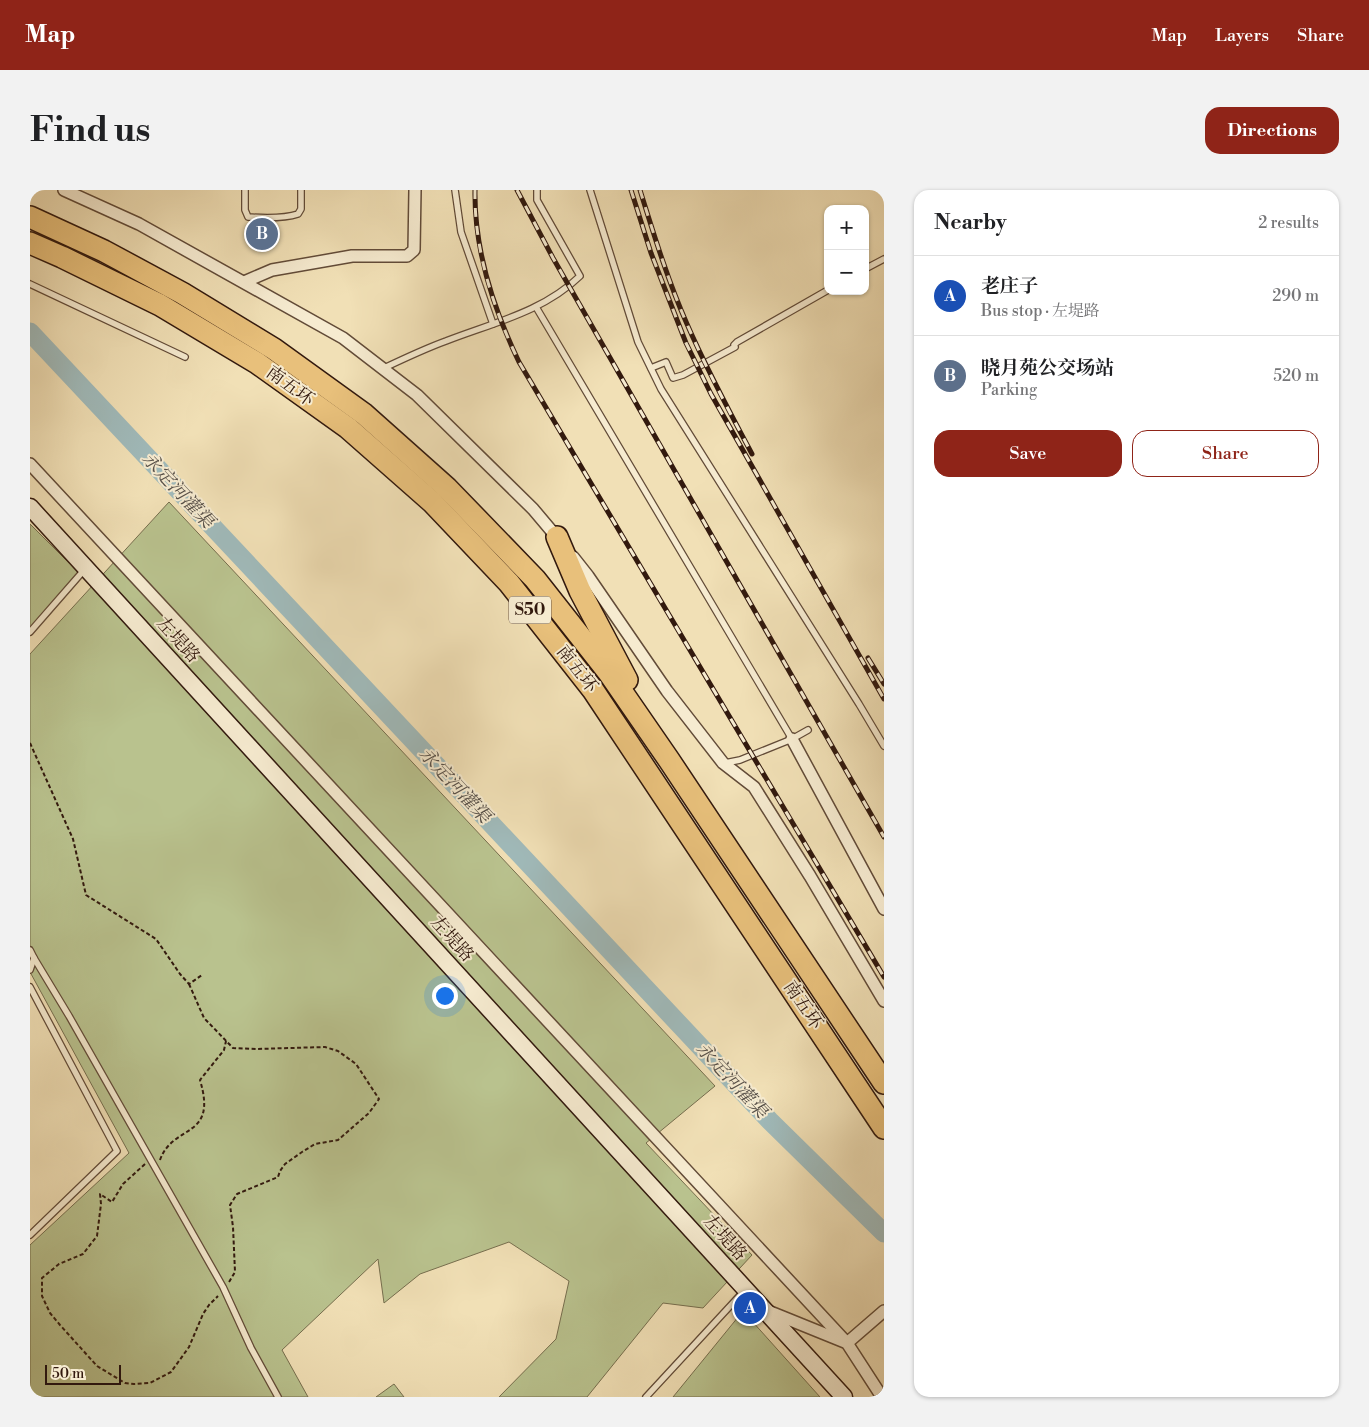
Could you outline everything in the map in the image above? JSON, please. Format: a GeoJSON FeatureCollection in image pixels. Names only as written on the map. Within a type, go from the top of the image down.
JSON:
{"type":"FeatureCollection","features":[{"type":"Feature","properties":{"kind":"highway","name":"南五环"},"geometry":{"type":"LineString","coordinates":[[30,217],[104,251],[182,292],[274,348],[364,414],[446,488],[534,579],[609,673],[884,1083]]}},
{"type":"Feature","properties":{"kind":"highway","name":"南五环"},"geometry":{"type":"LineString","coordinates":[[30,243],[160,305],[257,363],[348,428],[432,502],[509,583],[593,690],[884,1128]]}},
{"type":"Feature","properties":{"kind":"highway"},"geometry":{"type":"LineString","coordinates":[[557,538],[580,591],[669,760]]}},
{"type":"Feature","properties":{"kind":"main road","name":"左堤路"},"geometry":{"type":"LineString","coordinates":[[30,507],[844,1397]]}},
{"type":"Feature","properties":{"kind":"street"},"geometry":{"type":"LineString","coordinates":[[64,190],[139,224],[343,338],[417,395],[534,509],[588,576],[667,691],[723,763],[754,788],[810,876],[884,1001]]}},
{"type":"Feature","properties":{"kind":"street"},"geometry":{"type":"LineString","coordinates":[[244,282],[272,270],[352,256],[407,256],[414,250],[415,190]]}},
{"type":"Feature","properties":{"kind":"street"},"geometry":{"type":"LineString","coordinates":[[30,464],[847,1343],[882,1397]]}},
{"type":"Feature","properties":{"kind":"street"},"geometry":{"type":"LineString","coordinates":[[792,739],[884,909]]}},
{"type":"Feature","properties":{"kind":"street"},"geometry":{"type":"LineString","coordinates":[[764,1309],[847,1343]]}},
{"type":"Feature","properties":{"kind":"street"},"geometry":{"type":"LineString","coordinates":[[847,1343],[884,1311]]}},
{"type":"Feature","properties":{"kind":"lane"},"geometry":{"type":"LineString","coordinates":[[245,190],[248,217],[298,214],[301,209],[301,190]]}},
{"type":"Feature","properties":{"kind":"lane"},"geometry":{"type":"LineString","coordinates":[[455,190],[462,232],[493,324]]}},
{"type":"Feature","properties":{"kind":"lane"},"geometry":{"type":"LineString","coordinates":[[382,369],[444,341],[536,307],[569,287],[580,276],[537,200],[536,190]]}},
{"type":"Feature","properties":{"kind":"lane"},"geometry":{"type":"LineString","coordinates":[[590,190],[638,342],[661,389],[884,746]]}},
{"type":"Feature","properties":{"kind":"lane"},"geometry":{"type":"LineString","coordinates":[[869,267],[884,259]]}},
{"type":"Feature","properties":{"kind":"lane"},"geometry":{"type":"LineString","coordinates":[[30,284],[185,357]]}},
{"type":"Feature","properties":{"kind":"lane"},"geometry":{"type":"LineString","coordinates":[[651,368],[666,362],[673,378],[683,375],[735,347],[734,345],[737,342],[824,292]]}},
{"type":"Feature","properties":{"kind":"lane"},"geometry":{"type":"LineString","coordinates":[[536,307],[792,739]]}},
{"type":"Feature","properties":{"kind":"lane"},"geometry":{"type":"LineString","coordinates":[[30,632],[86,568]]}},
{"type":"Feature","properties":{"kind":"lane"},"geometry":{"type":"LineString","coordinates":[[723,763],[740,760],[792,739],[808,730]]}},
{"type":"Feature","properties":{"kind":"lane"},"geometry":{"type":"LineString","coordinates":[[30,950],[224,1290],[251,1348],[278,1397]]}},
{"type":"Feature","properties":{"kind":"lane"},"geometry":{"type":"LineString","coordinates":[[30,970],[34,958]]}},
{"type":"Feature","properties":{"kind":"lane"},"geometry":{"type":"LineString","coordinates":[[30,987],[117,1151],[30,1235]]}},
{"type":"Feature","properties":{"kind":"lane"},"geometry":{"type":"LineString","coordinates":[[646,1397],[745,1289]]}},
{"type":"Feature","properties":{"kind":"path"},"geometry":{"type":"LineString","coordinates":[[30,743],[73,839],[86,895],[156,939],[189,984],[204,1018],[233,1048],[325,1047],[338,1051],[356,1064],[379,1099],[370,1113],[338,1140],[315,1144],[285,1164],[278,1177],[237,1194],[230,1205],[235,1272],[224,1290],[203,1314],[189,1347],[171,1372],[150,1383],[134,1384],[125,1383],[97,1366],[50,1314],[42,1296],[42,1278],[59,1264],[83,1254],[97,1236],[101,1204],[100,1194],[112,1202],[123,1184],[150,1159]]}},
{"type":"Feature","properties":{"kind":"path"},"geometry":{"type":"LineString","coordinates":[[189,984],[202,975]]}},
{"type":"Feature","properties":{"kind":"path"},"geometry":{"type":"LineString","coordinates":[[156,1170],[162,1154],[172,1142],[190,1131],[199,1122],[205,1107],[200,1080],[224,1050],[226,1040]]}},
{"type":"Feature","properties":{"kind":"green space"},"geometry":{"type":"Polygon","coordinates":[[[169,502],[715,1086],[646,1143],[752,1255],[703,1308],[663,1303],[587,1397],[499,1397],[556,1339],[569,1281],[509,1242],[420,1274],[384,1303],[378,1259],[282,1350],[308,1397],[30,1397],[30,1245],[129,1153],[30,972],[30,654],[169,502]]]}},
{"type":"Feature","properties":{"kind":"green space"},"geometry":{"type":"Polygon","coordinates":[[[30,524],[80,574],[30,633],[30,524]]]}},
{"type":"Feature","properties":{"kind":"green space"},"geometry":{"type":"Polygon","coordinates":[[[743,1311],[820,1397],[673,1397],[743,1311]]]}},
{"type":"Feature","properties":{"kind":"green space"},"geometry":{"type":"Polygon","coordinates":[[[394,1384],[404,1397],[376,1397],[394,1384]]]}},
{"type":"Feature","properties":{"kind":"waterway","name":"永定河灌渠"},"geometry":{"type":"LineString","coordinates":[[30,332],[770,1121],[884,1233]]}},
{"type":"Feature","properties":{"kind":"railway"},"geometry":{"type":"LineString","coordinates":[[475,190],[478,235],[487,278],[493,300],[519,362],[884,977]]}},
{"type":"Feature","properties":{"kind":"railway"},"geometry":{"type":"LineString","coordinates":[[517,190],[553,258],[884,837]]}},
{"type":"Feature","properties":{"kind":"railway"},"geometry":{"type":"LineString","coordinates":[[631,190],[651,253],[686,343],[711,394],[884,699]]}},
{"type":"Feature","properties":{"kind":"railway"},"geometry":{"type":"LineString","coordinates":[[640,190],[680,308],[726,406],[752,454]]}},
{"type":"Feature","properties":{"kind":"railway"},"geometry":{"type":"LineString","coordinates":[[868,658],[884,684]]}},
{"type":"Feature","properties":{"kind":"place","name":"晓月苑公交场站"},"geometry":{"type":"Point","coordinates":[262,234]}},
{"type":"Feature","properties":{"kind":"place","name":"老庄子"},"geometry":{"type":"Point","coordinates":[750,1308]}}]}
